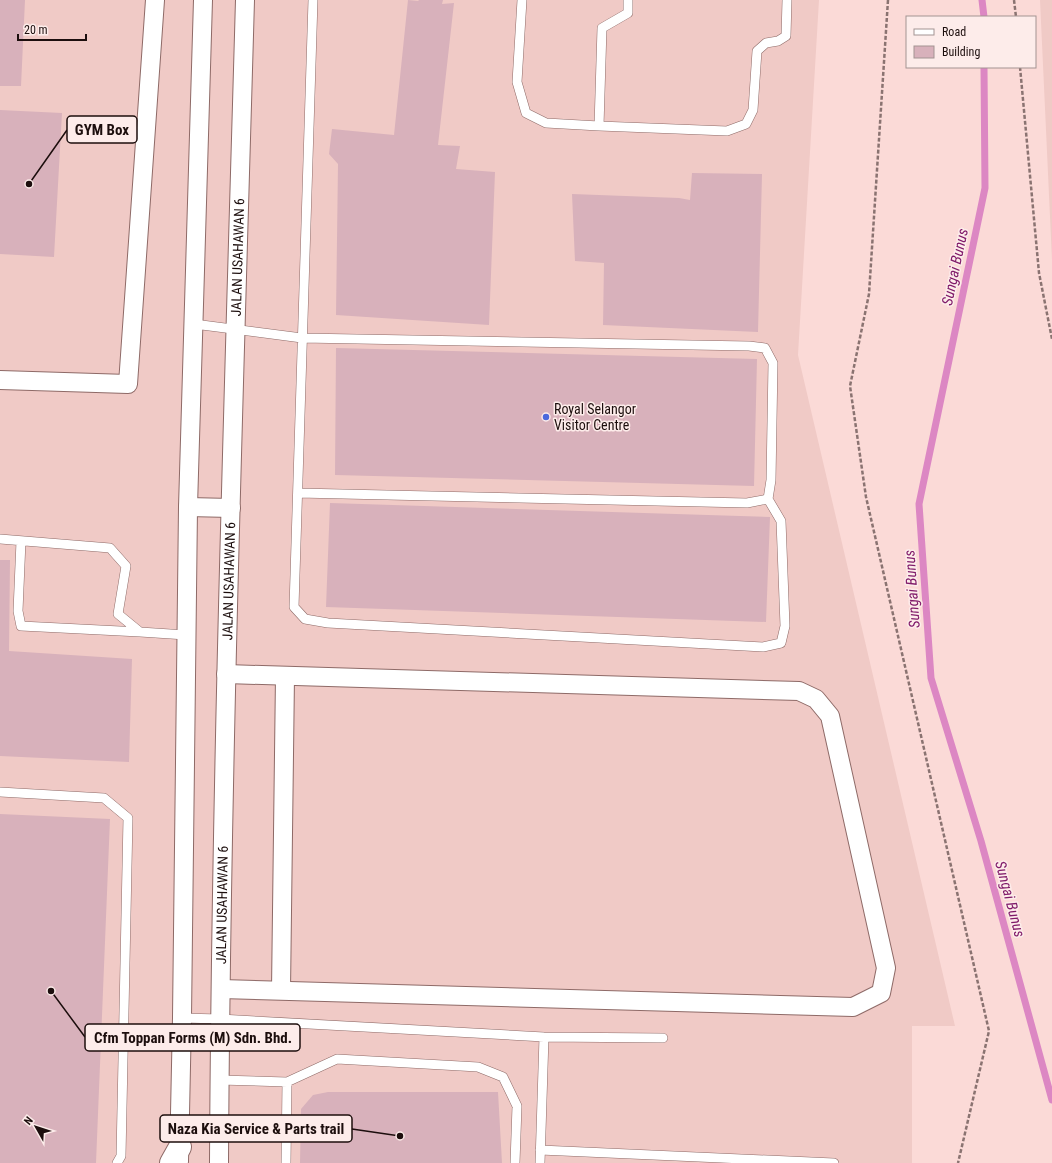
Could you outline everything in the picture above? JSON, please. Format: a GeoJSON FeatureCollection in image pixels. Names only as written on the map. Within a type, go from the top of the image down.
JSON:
{"type":"FeatureCollection","features":[{"type":"Feature","properties":{"kind":"street"},"geometry":{"type":"LineString","coordinates":[[0,380],[128,384],[155,0]]}},
{"type":"Feature","properties":{"kind":"street"},"geometry":{"type":"LineString","coordinates":[[177,1158],[182,1018],[188,507],[203,0]]}},
{"type":"Feature","properties":{"kind":"street","name":"JALAN USAHAWAN 6"},"geometry":{"type":"LineString","coordinates":[[219,1163],[226,674],[245,0]]}},
{"type":"Feature","properties":{"kind":"street"},"geometry":{"type":"LineString","coordinates":[[188,507],[231,508]]}},
{"type":"Feature","properties":{"kind":"street"},"geometry":{"type":"LineString","coordinates":[[221,989],[853,1007],[881,992],[886,968],[830,716],[816,699],[799,691],[226,674]]}},
{"type":"Feature","properties":{"kind":"street"},"geometry":{"type":"LineString","coordinates":[[281,990],[285,676]]}},
{"type":"Feature","properties":{"kind":"lane"},"geometry":{"type":"LineString","coordinates":[[194,324],[302,338],[749,346],[765,348],[773,363],[771,480],[768,499],[781,521],[785,626],[780,643],[763,647],[328,623],[305,618],[294,607],[298,493],[302,338],[313,0]]}},
{"type":"Feature","properties":{"kind":"lane"},"geometry":{"type":"LineString","coordinates":[[522,0],[517,82],[526,113],[546,124],[727,130],[746,124],[753,110],[757,51],[766,43],[778,41],[786,36],[788,0]]}},
{"type":"Feature","properties":{"kind":"lane"},"geometry":{"type":"LineString","coordinates":[[599,126],[602,28],[628,13],[628,0]]}},
{"type":"Feature","properties":{"kind":"lane"},"geometry":{"type":"LineString","coordinates":[[298,493],[747,503],[768,499]]}},
{"type":"Feature","properties":{"kind":"lane"},"geometry":{"type":"LineString","coordinates":[[0,539],[110,548],[126,566],[118,614],[140,632]]}},
{"type":"Feature","properties":{"kind":"lane"},"geometry":{"type":"LineString","coordinates":[[21,541],[18,611],[21,626],[186,635]]}},
{"type":"Feature","properties":{"kind":"lane"},"geometry":{"type":"LineString","coordinates":[[0,792],[104,798],[128,818],[121,1156],[117,1163]]}},
{"type":"Feature","properties":{"kind":"lane"},"geometry":{"type":"LineString","coordinates":[[182,1018],[544,1037],[663,1038]]}},
{"type":"Feature","properties":{"kind":"lane"},"geometry":{"type":"LineString","coordinates":[[540,1163],[544,1037]]}},
{"type":"Feature","properties":{"kind":"lane"},"geometry":{"type":"LineString","coordinates":[[220,1080],[287,1082],[337,1059],[478,1067],[503,1077],[517,1106],[515,1163]]}},
{"type":"Feature","properties":{"kind":"lane"},"geometry":{"type":"LineString","coordinates":[[286,1163],[287,1082]]}},
{"type":"Feature","properties":{"kind":"lane"},"geometry":{"type":"LineString","coordinates":[[540,1150],[834,1163]]}},
{"type":"Feature","properties":{"kind":"path"},"geometry":{"type":"LineString","coordinates":[[888,0],[869,294],[850,386],[866,497],[989,1031],[958,1163]]}},
{"type":"Feature","properties":{"kind":"path"},"geometry":{"type":"LineString","coordinates":[[1014,0],[1016,16]]}},
{"type":"Feature","properties":{"kind":"path"},"geometry":{"type":"LineString","coordinates":[[1020,68],[1039,273],[1052,339]]}},
{"type":"Feature","properties":{"kind":"shaded area"},"geometry":{"type":"Polygon","coordinates":[[[0,0],[819,0],[798,355],[955,1026],[912,1026],[912,1163],[0,1163],[0,0]]]}},
{"type":"Feature","properties":{"kind":"shaded area"},"geometry":{"type":"Polygon","coordinates":[[[1040,0],[1052,0],[1052,260],[1040,0]]]}},
{"type":"Feature","properties":{"kind":"building"},"geometry":{"type":"Polygon","coordinates":[[[0,0],[25,0],[21,86],[0,86],[0,0]]]}},
{"type":"Feature","properties":{"kind":"building"},"geometry":{"type":"Polygon","coordinates":[[[408,0],[443,0],[442,4],[454,3],[438,145],[460,146],[456,169],[495,172],[489,325],[336,315],[338,164],[329,154],[332,129],[394,135],[408,0]]]}},
{"type":"Feature","properties":{"kind":"building"},"geometry":{"type":"Polygon","coordinates":[[[0,110],[62,113],[54,257],[0,254],[0,110]]]}},
{"type":"Feature","properties":{"kind":"building"},"geometry":{"type":"Polygon","coordinates":[[[692,173],[762,174],[758,332],[603,325],[604,263],[575,261],[572,194],[679,198],[690,200],[692,173]]]}},
{"type":"Feature","properties":{"kind":"building","name":"Royal Selangor Visitor Centre"},"geometry":{"type":"Polygon","coordinates":[[[336,348],[757,359],[754,486],[335,475],[336,348]]]}},
{"type":"Feature","properties":{"kind":"building"},"geometry":{"type":"Polygon","coordinates":[[[330,503],[770,517],[766,622],[326,607],[330,503]]]}},
{"type":"Feature","properties":{"kind":"building"},"geometry":{"type":"Polygon","coordinates":[[[0,560],[10,560],[9,651],[132,659],[129,762],[0,756],[0,560]]]}},
{"type":"Feature","properties":{"kind":"building"},"geometry":{"type":"Polygon","coordinates":[[[0,814],[110,819],[96,1163],[0,1163],[0,814]]]}},
{"type":"Feature","properties":{"kind":"building"},"geometry":{"type":"Polygon","coordinates":[[[328,1092],[498,1092],[502,1163],[300,1163],[301,1109],[313,1095],[328,1092]]]}},
{"type":"Feature","properties":{"kind":"waterway","name":"Sungai Bunus"},"geometry":{"type":"LineString","coordinates":[[982,0],[984,16]]}},
{"type":"Feature","properties":{"kind":"waterway","name":"Sungai Bunus"},"geometry":{"type":"LineString","coordinates":[[984,68],[985,188],[919,504],[931,678],[981,841],[1052,1100]]}},
{"type":"Feature","properties":{"kind":"place","name":"GYM Box"},"geometry":{"type":"Point","coordinates":[29,184]}},
{"type":"Feature","properties":{"kind":"place","name":"Royal Selangor Visitor Centre"},"geometry":{"type":"Point","coordinates":[546,417]}},
{"type":"Feature","properties":{"kind":"place","name":"Cfm Toppan Forms (M) Sdn. Bhd."},"geometry":{"type":"Point","coordinates":[51,991]}},
{"type":"Feature","properties":{"kind":"place","name":"Naza Kia Service & Parts trail"},"geometry":{"type":"Point","coordinates":[400,1136]}}]}
